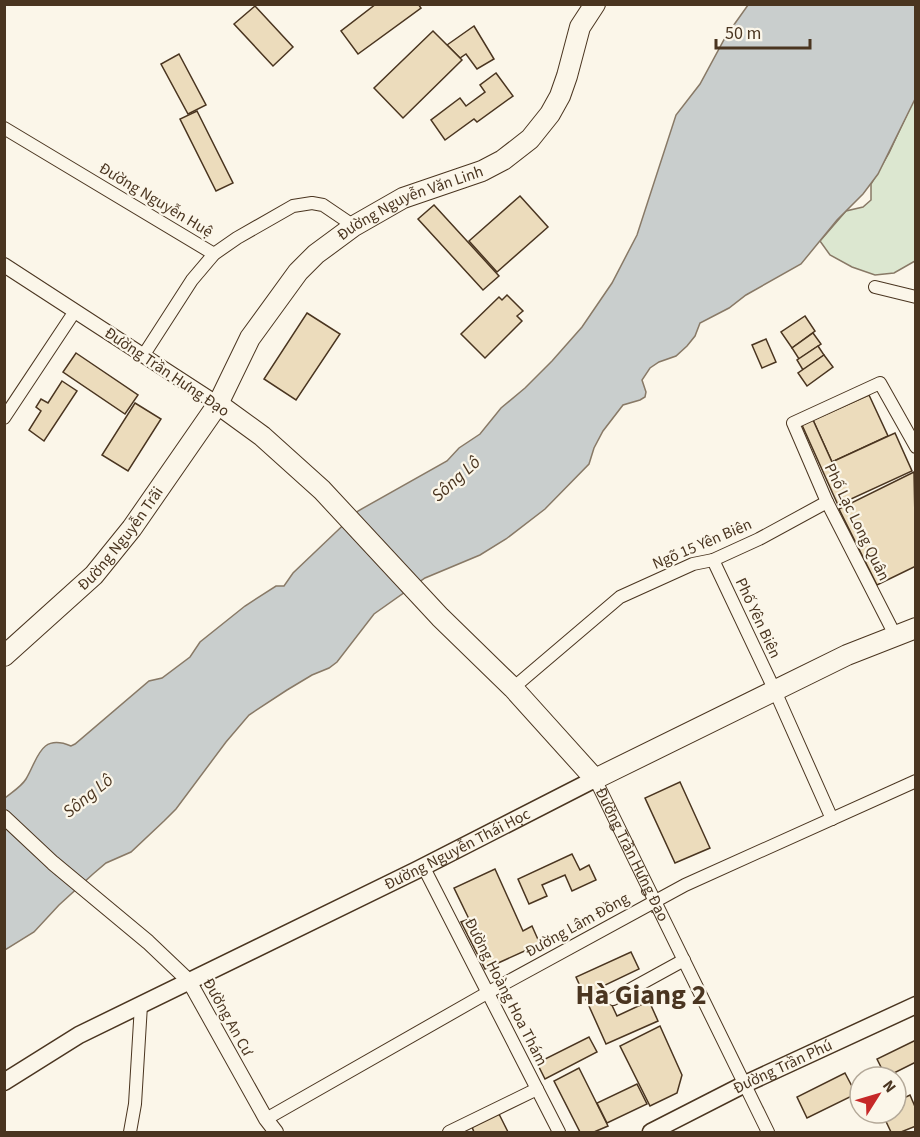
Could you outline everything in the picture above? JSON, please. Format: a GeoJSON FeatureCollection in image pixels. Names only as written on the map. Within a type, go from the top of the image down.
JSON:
{"type":"FeatureCollection","features":[{"type":"Feature","properties":{"kind":"highway","name":"Đường Nguyễn Văn Linh"},"geometry":{"type":"LineString","coordinates":[[218,404],[250,338],[298,272],[316,254],[354,226],[403,198],[482,171],[503,160],[530,139],[550,114],[560,96],[580,27],[595,4]]}},
{"type":"Feature","properties":{"kind":"highway","name":"Đường Trần Hưng Đạo"},"geometry":{"type":"LineString","coordinates":[[218,404],[262,436],[322,490],[440,617],[513,688],[595,779]]}},
{"type":"Feature","properties":{"kind":"highway","name":"Đường Nguyễn Trãi"},"geometry":{"type":"LineString","coordinates":[[4,656],[94,575],[132,528],[218,404]]}},
{"type":"Feature","properties":{"kind":"highway","name":"Đường Nguyễn Thái Học"},"geometry":{"type":"LineString","coordinates":[[595,779],[847,655],[915,628]]}},
{"type":"Feature","properties":{"kind":"main road","name":"Đường Nguyễn Thái Học"},"geometry":{"type":"LineString","coordinates":[[4,1082],[79,1035],[595,779]]}},
{"type":"Feature","properties":{"kind":"main road","name":"Đường Trần Phú"},"geometry":{"type":"LineString","coordinates":[[651,1132],[745,1084],[915,1005]]}},
{"type":"Feature","properties":{"kind":"street","name":"Đường Nguyễn Huệ"},"geometry":{"type":"LineString","coordinates":[[4,128],[214,254],[293,206],[323,204],[354,226]]}},
{"type":"Feature","properties":{"kind":"street"},"geometry":{"type":"LineString","coordinates":[[143,356],[192,280],[214,254]]}},
{"type":"Feature","properties":{"kind":"street","name":"Đường Trần Hưng Đạo"},"geometry":{"type":"LineString","coordinates":[[4,265],[218,404]]}},
{"type":"Feature","properties":{"kind":"street"},"geometry":{"type":"LineString","coordinates":[[875,287],[915,297]]}},
{"type":"Feature","properties":{"kind":"street"},"geometry":{"type":"LineString","coordinates":[[4,417],[75,311]]}},
{"type":"Feature","properties":{"kind":"street","name":"Phố Lạc Long Quân"},"geometry":{"type":"LineString","coordinates":[[895,635],[827,502],[793,422],[880,383],[915,447]]}},
{"type":"Feature","properties":{"kind":"street","name":"Ngõ 15 Yên Biên"},"geometry":{"type":"LineString","coordinates":[[513,688],[620,597],[693,564],[712,560],[759,539],[827,502]]}},
{"type":"Feature","properties":{"kind":"street","name":"Phố Yên Biên"},"geometry":{"type":"LineString","coordinates":[[712,560],[832,819]]}},
{"type":"Feature","properties":{"kind":"street","name":"Đường Trần Hưng Đạo"},"geometry":{"type":"LineString","coordinates":[[595,779],[768,1132]]}},
{"type":"Feature","properties":{"kind":"street","name":"Đường Lâm Đồng"},"geometry":{"type":"LineString","coordinates":[[266,1119],[685,885],[915,782]]}},
{"type":"Feature","properties":{"kind":"street","name":"Đường An Cư"},"geometry":{"type":"LineString","coordinates":[[4,817],[53,863],[107,907],[189,981],[266,1119],[276,1132]]}},
{"type":"Feature","properties":{"kind":"street","name":"Đường Hoàng Hoa Thám"},"geometry":{"type":"LineString","coordinates":[[423,866],[559,1132]]}},
{"type":"Feature","properties":{"kind":"street"},"geometry":{"type":"LineString","coordinates":[[613,999],[684,960]]}},
{"type":"Feature","properties":{"kind":"street"},"geometry":{"type":"LineString","coordinates":[[130,1132],[135,1104],[141,1005]]}},
{"type":"Feature","properties":{"kind":"street"},"geometry":{"type":"LineString","coordinates":[[449,1132],[537,1089]]}},
{"type":"Feature","properties":{"kind":"green space"},"geometry":{"type":"Polygon","coordinates":[[[915,97],[915,261],[894,273],[875,275],[852,267],[830,255],[820,241],[846,211],[863,207],[871,200],[871,184],[889,153],[915,97]]]}},
{"type":"Feature","properties":{"kind":"water","name":"Sông Lô"},"geometry":{"type":"Polygon","coordinates":[[[748,5],[915,5],[916,97],[878,174],[863,194],[837,220],[801,264],[700,323],[695,336],[676,356],[650,368],[642,380],[646,392],[645,397],[623,405],[603,431],[589,464],[545,509],[506,539],[480,555],[425,578],[374,614],[337,662],[287,690],[249,715],[176,809],[164,821],[131,852],[106,863],[93,874],[34,932],[5,950],[5,798],[24,782],[41,750],[53,743],[71,746],[75,744],[149,681],[162,678],[190,657],[200,642],[245,606],[276,586],[284,586],[293,573],[358,511],[447,461],[459,448],[480,434],[501,408],[552,361],[582,327],[612,283],[637,235],[676,115],[700,84],[726,36],[748,5]]]}},
{"type":"Feature","properties":{"kind":"building"},"geometry":{"type":"Polygon","coordinates":[[[376,4],[418,4],[421,8],[358,54],[341,31],[376,4]]]}},
{"type":"Feature","properties":{"kind":"building"},"geometry":{"type":"Polygon","coordinates":[[[255,6],[293,47],[273,66],[234,24],[255,6]]]}},
{"type":"Feature","properties":{"kind":"building"},"geometry":{"type":"Polygon","coordinates":[[[474,26],[494,59],[477,69],[466,54],[460,58],[447,45],[474,26]]]}},
{"type":"Feature","properties":{"kind":"building"},"geometry":{"type":"Polygon","coordinates":[[[433,31],[462,60],[403,118],[374,88],[433,31]]]}},
{"type":"Feature","properties":{"kind":"building"},"geometry":{"type":"Polygon","coordinates":[[[179,54],[206,105],[188,114],[161,64],[179,54]]]}},
{"type":"Feature","properties":{"kind":"building"},"geometry":{"type":"Polygon","coordinates":[[[496,73],[513,96],[477,122],[474,119],[445,140],[431,120],[460,98],[466,106],[485,92],[480,85],[496,73]]]}},
{"type":"Feature","properties":{"kind":"building"},"geometry":{"type":"Polygon","coordinates":[[[197,111],[233,183],[216,191],[180,119],[197,111]]]}},
{"type":"Feature","properties":{"kind":"building"},"geometry":{"type":"Polygon","coordinates":[[[520,196],[548,227],[497,272],[469,241],[520,196]]]}},
{"type":"Feature","properties":{"kind":"building"},"geometry":{"type":"Polygon","coordinates":[[[434,205],[499,276],[483,290],[418,219],[434,205]]]}},
{"type":"Feature","properties":{"kind":"building"},"geometry":{"type":"Polygon","coordinates":[[[507,295],[523,311],[517,316],[522,321],[485,358],[461,334],[499,297],[502,300],[507,295]]]}},
{"type":"Feature","properties":{"kind":"building"},"geometry":{"type":"Polygon","coordinates":[[[307,313],[340,334],[296,400],[264,379],[307,313]]]}},
{"type":"Feature","properties":{"kind":"building"},"geometry":{"type":"Polygon","coordinates":[[[805,316],[815,331],[792,348],[781,332],[805,316]]]}},
{"type":"Feature","properties":{"kind":"building"},"geometry":{"type":"Polygon","coordinates":[[[813,333],[821,344],[799,359],[792,348],[813,333]]]}},
{"type":"Feature","properties":{"kind":"building"},"geometry":{"type":"Polygon","coordinates":[[[766,339],[776,362],[762,368],[752,345],[766,339]]]}},
{"type":"Feature","properties":{"kind":"building"},"geometry":{"type":"Polygon","coordinates":[[[818,346],[824,355],[803,370],[797,360],[818,346]]]}},
{"type":"Feature","properties":{"kind":"building"},"geometry":{"type":"Polygon","coordinates":[[[76,353],[138,395],[125,414],[63,372],[76,353]]]}},
{"type":"Feature","properties":{"kind":"building"},"geometry":{"type":"Polygon","coordinates":[[[824,355],[833,367],[807,386],[798,373],[824,355]]]}},
{"type":"Feature","properties":{"kind":"building"},"geometry":{"type":"Polygon","coordinates":[[[62,381],[77,391],[44,441],[29,430],[41,411],[36,407],[41,399],[48,403],[62,381]]]}},
{"type":"Feature","properties":{"kind":"building"},"geometry":{"type":"Polygon","coordinates":[[[869,395],[888,436],[832,462],[813,420],[869,395]]]}},
{"type":"Feature","properties":{"kind":"building"},"geometry":{"type":"Polygon","coordinates":[[[135,403],[161,419],[128,471],[102,455],[135,403]]]}},
{"type":"Feature","properties":{"kind":"building"},"geometry":{"type":"Polygon","coordinates":[[[813,420],[832,462],[895,433],[912,471],[838,505],[802,425],[813,420]]]}},
{"type":"Feature","properties":{"kind":"building"},"geometry":{"type":"Polygon","coordinates":[[[914,472],[916,566],[877,585],[839,509],[914,472]]]}},
{"type":"Feature","properties":{"kind":"building"},"geometry":{"type":"Polygon","coordinates":[[[680,782],[710,848],[675,863],[645,798],[680,782]]]}},
{"type":"Feature","properties":{"kind":"building"},"geometry":{"type":"Polygon","coordinates":[[[572,854],[580,870],[589,865],[596,880],[572,891],[565,875],[542,885],[547,896],[529,904],[518,879],[572,854]]]}},
{"type":"Feature","properties":{"kind":"building"},"geometry":{"type":"Polygon","coordinates":[[[495,869],[523,931],[532,926],[540,944],[485,969],[461,922],[469,919],[454,888],[495,869]]]}},
{"type":"Feature","properties":{"kind":"building"},"geometry":{"type":"Polygon","coordinates":[[[631,952],[639,969],[603,986],[617,1016],[649,1001],[658,1021],[606,1044],[576,977],[631,952]]]}},
{"type":"Feature","properties":{"kind":"building"},"geometry":{"type":"Polygon","coordinates":[[[660,1026],[682,1075],[677,1093],[650,1106],[620,1046],[660,1026]]]}},
{"type":"Feature","properties":{"kind":"building"},"geometry":{"type":"Polygon","coordinates":[[[589,1037],[597,1052],[545,1079],[537,1063],[589,1037]]]}},
{"type":"Feature","properties":{"kind":"building"},"geometry":{"type":"Polygon","coordinates":[[[916,1040],[916,1062],[908,1066],[880,1065],[877,1059],[916,1040]]]}},
{"type":"Feature","properties":{"kind":"building"},"geometry":{"type":"Polygon","coordinates":[[[579,1068],[608,1126],[594,1132],[580,1132],[554,1081],[579,1068]]]}},
{"type":"Feature","properties":{"kind":"building"},"geometry":{"type":"Polygon","coordinates":[[[845,1073],[848,1079],[848,1098],[807,1118],[797,1097],[845,1073]]]}},
{"type":"Feature","properties":{"kind":"building"},"geometry":{"type":"Polygon","coordinates":[[[637,1084],[647,1104],[607,1123],[597,1103],[637,1084]]]}},
{"type":"Feature","properties":{"kind":"building"},"geometry":{"type":"Polygon","coordinates":[[[910,1095],[916,1109],[916,1126],[901,1132],[891,1132],[888,1125],[908,1125],[908,1096],[910,1095]]]}},
{"type":"Feature","properties":{"kind":"building"},"geometry":{"type":"Polygon","coordinates":[[[499,1114],[508,1132],[474,1132],[472,1127],[499,1114]]]}},
{"type":"Feature","properties":{"kind":"district","name":"Hà Giang 2"},"geometry":{"type":"Point","coordinates":[641,995]}}]}
